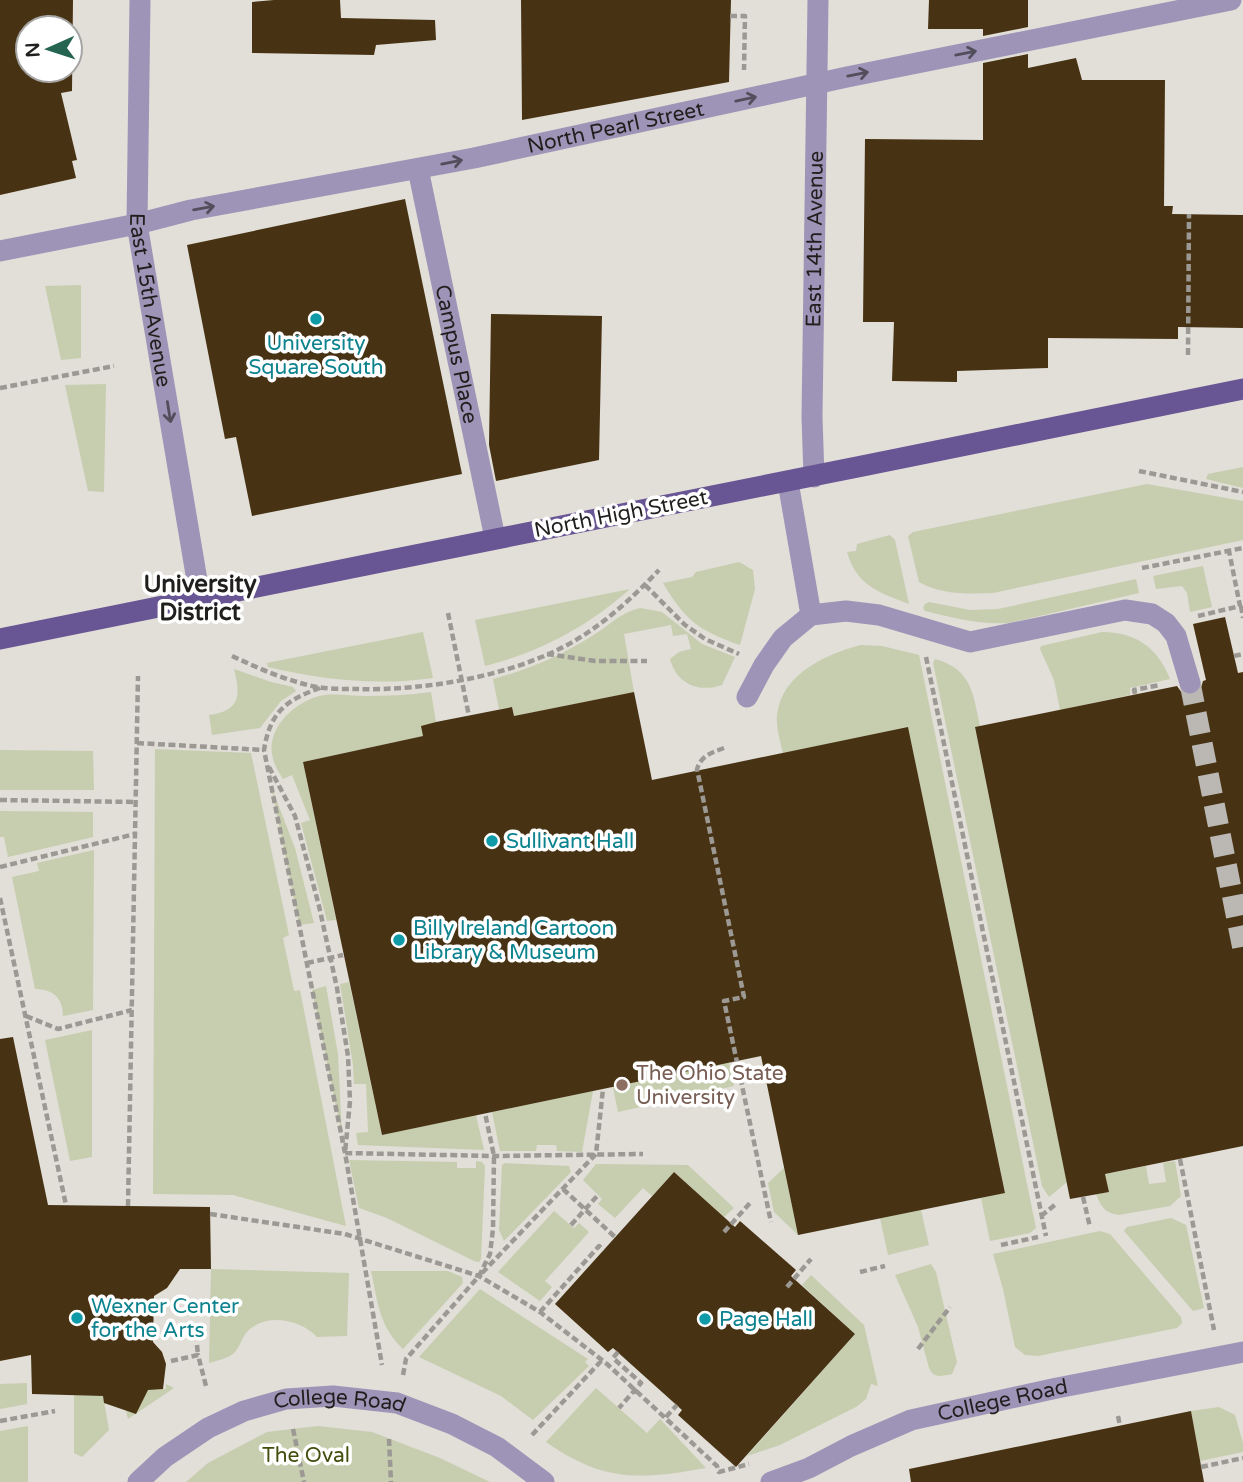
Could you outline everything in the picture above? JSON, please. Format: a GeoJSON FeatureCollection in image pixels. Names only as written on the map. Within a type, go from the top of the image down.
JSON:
{"type":"FeatureCollection","features":[{"type":"Feature","properties":{"kind":"main road","name":"North High Street"},"geometry":{"type":"LineString","coordinates":[[0,639],[1243,389]]}},
{"type":"Feature","properties":{"kind":"street","name":"East 15th Avenue"},"geometry":{"type":"LineString","coordinates":[[140,0],[137,224],[200,598]]}},
{"type":"Feature","properties":{"kind":"street","name":"East 14th Avenue"},"geometry":{"type":"LineString","coordinates":[[814,477],[812,417],[818,0]]}},
{"type":"Feature","properties":{"kind":"street","name":"North Pearl Street"},"geometry":{"type":"LineString","coordinates":[[0,251],[137,224],[191,210],[418,169],[817,84],[1135,10],[1231,0]]}},
{"type":"Feature","properties":{"kind":"street","name":"Campus Place"},"geometry":{"type":"LineString","coordinates":[[418,169],[495,538]]}},
{"type":"Feature","properties":{"kind":"street"},"geometry":{"type":"LineString","coordinates":[[788,482],[811,615]]}},
{"type":"Feature","properties":{"kind":"street"},"geometry":{"type":"LineString","coordinates":[[747,697],[783,638],[811,615],[846,611],[879,615],[975,641],[1125,610],[1152,614],[1166,623],[1176,636],[1180,683]]}},
{"type":"Feature","properties":{"kind":"street","name":"College Road"},"geometry":{"type":"LineString","coordinates":[[771,1482],[809,1468],[911,1420],[1243,1352]]}},
{"type":"Feature","properties":{"kind":"street","name":"College Road"},"geometry":{"type":"LineString","coordinates":[[138,1482],[165,1457],[208,1428],[244,1411],[286,1399],[333,1396],[397,1403],[452,1424],[497,1447],[544,1482]]}},
{"type":"Feature","properties":{"kind":"path"},"geometry":{"type":"LineString","coordinates":[[730,16],[745,16],[744,71]]}},
{"type":"Feature","properties":{"kind":"path"},"geometry":{"type":"LineString","coordinates":[[1188,355],[1189,214]]}},
{"type":"Feature","properties":{"kind":"path"},"geometry":{"type":"LineString","coordinates":[[0,388],[114,366]]}},
{"type":"Feature","properties":{"kind":"path"},"geometry":{"type":"LineString","coordinates":[[1139,471],[1243,492]]}},
{"type":"Feature","properties":{"kind":"path"},"geometry":{"type":"LineString","coordinates":[[1142,568],[1243,548]]}},
{"type":"Feature","properties":{"kind":"path"},"geometry":{"type":"LineString","coordinates":[[1228,551],[1243,618]]}},
{"type":"Feature","properties":{"kind":"path"},"geometry":{"type":"LineString","coordinates":[[232,656],[288,679],[320,688],[399,689],[461,679],[500,670],[546,654],[585,635],[626,603],[659,570]]}},
{"type":"Feature","properties":{"kind":"path"},"geometry":{"type":"LineString","coordinates":[[645,585],[685,625],[705,639],[740,654]]}},
{"type":"Feature","properties":{"kind":"path"},"geometry":{"type":"LineString","coordinates":[[1166,623],[1242,606]]}},
{"type":"Feature","properties":{"kind":"path"},"geometry":{"type":"LineString","coordinates":[[448,613],[469,716]]}},
{"type":"Feature","properties":{"kind":"path"},"geometry":{"type":"LineString","coordinates":[[924,648],[1046,1236]]}},
{"type":"Feature","properties":{"kind":"path"},"geometry":{"type":"LineString","coordinates":[[546,654],[595,661],[647,661]]}},
{"type":"Feature","properties":{"kind":"path"},"geometry":{"type":"LineString","coordinates":[[1234,656],[1243,654]]}},
{"type":"Feature","properties":{"kind":"path"},"geometry":{"type":"LineString","coordinates":[[128,1206],[138,676]]}},
{"type":"Feature","properties":{"kind":"path"},"geometry":{"type":"LineString","coordinates":[[1135,694],[1134,690],[1180,683]]}},
{"type":"Feature","properties":{"kind":"path"},"geometry":{"type":"LineString","coordinates":[[320,688],[299,695],[279,710],[267,730],[264,750],[345,1153],[382,1365]]}},
{"type":"Feature","properties":{"kind":"path"},"geometry":{"type":"LineString","coordinates":[[137,743],[264,750]]}},
{"type":"Feature","properties":{"kind":"path"},"geometry":{"type":"LineString","coordinates":[[724,748],[706,755],[700,760],[697,769],[744,997],[724,1001],[771,1222]]}},
{"type":"Feature","properties":{"kind":"path"},"geometry":{"type":"LineString","coordinates":[[266,761],[295,816],[330,957],[348,1056],[350,1101],[345,1153]]}},
{"type":"Feature","properties":{"kind":"path"},"geometry":{"type":"LineString","coordinates":[[0,800],[136,802]]}},
{"type":"Feature","properties":{"kind":"path"},"geometry":{"type":"LineString","coordinates":[[0,867],[135,834]]}},
{"type":"Feature","properties":{"kind":"path"},"geometry":{"type":"LineString","coordinates":[[0,898],[66,1205]]}},
{"type":"Feature","properties":{"kind":"path"},"geometry":{"type":"LineString","coordinates":[[307,963],[343,955]]}},
{"type":"Feature","properties":{"kind":"path"},"geometry":{"type":"LineString","coordinates":[[25,1016],[58,1028],[132,1010]]}},
{"type":"Feature","properties":{"kind":"path"},"geometry":{"type":"LineString","coordinates":[[402,1378],[406,1359],[479,1276],[596,1154],[603,1089]]}},
{"type":"Feature","properties":{"kind":"path"},"geometry":{"type":"LineString","coordinates":[[479,1276],[490,1254],[493,1229],[494,1156],[485,1113]]}},
{"type":"Feature","properties":{"kind":"path"},"geometry":{"type":"LineString","coordinates":[[345,1153],[494,1156],[643,1154]]}},
{"type":"Feature","properties":{"kind":"path"},"geometry":{"type":"LineString","coordinates":[[1180,1159],[1220,1356]]}},
{"type":"Feature","properties":{"kind":"path"},"geometry":{"type":"LineString","coordinates":[[563,1189],[615,1237]]}},
{"type":"Feature","properties":{"kind":"path"},"geometry":{"type":"LineString","coordinates":[[570,1225],[598,1195]]}},
{"type":"Feature","properties":{"kind":"path"},"geometry":{"type":"LineString","coordinates":[[1083,1197],[1090,1227]]}},
{"type":"Feature","properties":{"kind":"path"},"geometry":{"type":"LineString","coordinates":[[724,1232],[750,1203]]}},
{"type":"Feature","properties":{"kind":"path"},"geometry":{"type":"LineString","coordinates":[[1041,1216],[1056,1204]]}},
{"type":"Feature","properties":{"kind":"path"},"geometry":{"type":"LineString","coordinates":[[210,1214],[345,1234],[479,1276],[540,1312],[604,1362],[666,1417],[717,1466],[719,1472],[755,1461]]}},
{"type":"Feature","properties":{"kind":"path"},"geometry":{"type":"LineString","coordinates":[[1002,1245],[1038,1237]]}},
{"type":"Feature","properties":{"kind":"path"},"geometry":{"type":"LineString","coordinates":[[540,1312],[599,1246],[604,1250]]}},
{"type":"Feature","properties":{"kind":"path"},"geometry":{"type":"LineString","coordinates":[[787,1287],[811,1259]]}},
{"type":"Feature","properties":{"kind":"path"},"geometry":{"type":"LineString","coordinates":[[860,1272],[885,1266]]}},
{"type":"Feature","properties":{"kind":"path"},"geometry":{"type":"LineString","coordinates":[[918,1349],[950,1307]]}},
{"type":"Feature","properties":{"kind":"path"},"geometry":{"type":"LineString","coordinates":[[197,1345],[205,1386]]}},
{"type":"Feature","properties":{"kind":"path"},"geometry":{"type":"LineString","coordinates":[[532,1435],[604,1362],[618,1352],[613,1358],[641,1383],[619,1408]]}},
{"type":"Feature","properties":{"kind":"path"},"geometry":{"type":"LineString","coordinates":[[171,1361],[198,1355]]}},
{"type":"Feature","properties":{"kind":"path"},"geometry":{"type":"LineString","coordinates":[[666,1417],[677,1405]]}},
{"type":"Feature","properties":{"kind":"path"},"geometry":{"type":"LineString","coordinates":[[0,1421],[55,1411]]}},
{"type":"Feature","properties":{"kind":"path"},"geometry":{"type":"LineString","coordinates":[[1118,1416],[1120,1426]]}},
{"type":"Feature","properties":{"kind":"path"},"geometry":{"type":"LineString","coordinates":[[293,1429],[304,1482]]}},
{"type":"Feature","properties":{"kind":"path"},"geometry":{"type":"LineString","coordinates":[[389,1439],[390,1482]]}},
{"type":"Feature","properties":{"kind":"path"},"geometry":{"type":"LineString","coordinates":[[1201,1467],[1243,1458]]}},
{"type":"Feature","properties":{"kind":"green space"},"geometry":{"type":"Polygon","coordinates":[[[81,285],[81,358],[61,360],[45,286],[81,285]]]}},
{"type":"Feature","properties":{"kind":"green space"},"geometry":{"type":"Polygon","coordinates":[[[106,384],[104,492],[88,491],[65,385],[106,384]]]}},
{"type":"Feature","properties":{"kind":"green space"},"geometry":{"type":"Polygon","coordinates":[[[1243,467],[1243,488],[1206,479],[1208,474],[1243,467]]]}},
{"type":"Feature","properties":{"kind":"green space"},"geometry":{"type":"Polygon","coordinates":[[[1147,484],[1243,501],[1243,540],[993,593],[946,591],[919,582],[908,536],[913,532],[1147,484]]]}},
{"type":"Feature","properties":{"kind":"green space"},"geometry":{"type":"Polygon","coordinates":[[[890,535],[895,540],[909,604],[870,586],[857,573],[847,552],[856,551],[857,544],[890,535]]]}},
{"type":"Feature","properties":{"kind":"green space"},"geometry":{"type":"Polygon","coordinates":[[[739,562],[753,570],[755,589],[740,645],[714,635],[694,623],[663,583],[739,562]]]}},
{"type":"Feature","properties":{"kind":"green space"},"geometry":{"type":"Polygon","coordinates":[[[1203,566],[1212,607],[1190,612],[1187,593],[1182,586],[1156,589],[1153,576],[1203,566]]]}},
{"type":"Feature","properties":{"kind":"green space"},"geometry":{"type":"Polygon","coordinates":[[[1136,579],[1139,593],[1009,623],[967,620],[925,611],[923,608],[929,602],[970,610],[998,609],[1136,579]]]}},
{"type":"Feature","properties":{"kind":"green space"},"geometry":{"type":"Polygon","coordinates":[[[630,589],[597,615],[544,646],[485,666],[475,620],[630,589]]]}},
{"type":"Feature","properties":{"kind":"green space"},"geometry":{"type":"Polygon","coordinates":[[[640,608],[662,612],[702,644],[735,657],[722,685],[697,687],[678,675],[670,659],[679,652],[691,649],[687,634],[673,636],[671,625],[624,634],[634,692],[514,716],[512,707],[499,709],[493,679],[554,657],[640,608]]]}},
{"type":"Feature","properties":{"kind":"green space"},"geometry":{"type":"Polygon","coordinates":[[[423,632],[433,678],[350,680],[289,672],[268,667],[267,663],[423,632]]]}},
{"type":"Feature","properties":{"kind":"green space"},"geometry":{"type":"Polygon","coordinates":[[[1102,632],[1125,635],[1144,644],[1159,659],[1170,679],[1130,688],[1130,695],[1060,710],[1054,680],[1041,646],[1102,632]]]}},
{"type":"Feature","properties":{"kind":"green space"},"geometry":{"type":"Polygon","coordinates":[[[861,645],[882,646],[919,655],[1036,1228],[1030,1233],[990,1241],[981,1198],[1005,1192],[908,728],[783,753],[777,715],[787,688],[797,677],[821,660],[861,645]]]}},
{"type":"Feature","properties":{"kind":"green space"},"geometry":{"type":"Polygon","coordinates":[[[935,659],[947,663],[964,676],[978,714],[980,726],[975,728],[1067,1182],[1049,1197],[1042,1186],[933,663],[935,659]]]}},
{"type":"Feature","properties":{"kind":"green space"},"geometry":{"type":"Polygon","coordinates":[[[234,669],[293,687],[296,691],[281,701],[260,728],[212,735],[209,715],[227,710],[236,701],[234,669]]]}},
{"type":"Feature","properties":{"kind":"green space"},"geometry":{"type":"Polygon","coordinates":[[[431,692],[436,722],[423,736],[303,762],[336,920],[327,921],[301,823],[310,820],[292,775],[283,779],[273,759],[276,729],[298,706],[322,696],[382,696],[431,692]]]}},
{"type":"Feature","properties":{"kind":"green space"},"geometry":{"type":"Polygon","coordinates":[[[155,749],[251,753],[289,935],[283,938],[294,991],[300,990],[346,1226],[233,1195],[153,1194],[155,749]]]}},
{"type":"Feature","properties":{"kind":"green space"},"geometry":{"type":"Polygon","coordinates":[[[0,750],[93,751],[94,790],[0,790],[0,750]]]}},
{"type":"Feature","properties":{"kind":"green space"},"geometry":{"type":"Polygon","coordinates":[[[271,786],[295,848],[314,923],[299,925],[271,786]]]}},
{"type":"Feature","properties":{"kind":"green space"},"geometry":{"type":"Polygon","coordinates":[[[0,811],[93,812],[93,837],[8,857],[4,837],[0,837],[0,811]]]}},
{"type":"Feature","properties":{"kind":"green space"},"geometry":{"type":"Polygon","coordinates":[[[94,850],[93,1010],[63,1016],[56,996],[35,989],[12,877],[39,871],[37,863],[94,850]]]}},
{"type":"Feature","properties":{"kind":"green space"},"geometry":{"type":"Polygon","coordinates":[[[349,982],[382,1135],[476,1115],[484,1150],[358,1145],[356,1133],[368,1132],[366,1084],[354,1084],[340,984],[349,982]]]}},
{"type":"Feature","properties":{"kind":"green space"},"geometry":{"type":"Polygon","coordinates":[[[326,986],[338,1054],[342,1136],[312,990],[326,986]]]}},
{"type":"Feature","properties":{"kind":"green space"},"geometry":{"type":"Polygon","coordinates":[[[92,1030],[92,1157],[70,1161],[45,1040],[92,1030]]]}},
{"type":"Feature","properties":{"kind":"green space"},"geometry":{"type":"Polygon","coordinates":[[[727,1054],[734,1086],[618,1112],[613,1087],[727,1054]]]}},
{"type":"Feature","properties":{"kind":"green space"},"geometry":{"type":"Polygon","coordinates":[[[593,1091],[582,1152],[557,1151],[556,1145],[537,1145],[536,1151],[500,1151],[492,1112],[593,1091]]]}},
{"type":"Feature","properties":{"kind":"green space"},"geometry":{"type":"Polygon","coordinates":[[[349,1160],[457,1162],[457,1168],[476,1168],[476,1161],[482,1162],[485,1166],[479,1262],[387,1218],[359,1208],[349,1160]]]}},
{"type":"Feature","properties":{"kind":"green space"},"geometry":{"type":"Polygon","coordinates":[[[1175,1161],[1181,1196],[1170,1206],[1119,1215],[1104,1209],[1096,1194],[1109,1192],[1105,1174],[1146,1166],[1149,1184],[1166,1182],[1163,1163],[1175,1161]]]}},
{"type":"Feature","properties":{"kind":"green space"},"geometry":{"type":"Polygon","coordinates":[[[596,1164],[688,1165],[734,1208],[724,1217],[674,1172],[652,1196],[643,1188],[615,1218],[598,1204],[602,1199],[583,1180],[596,1164]]]}},
{"type":"Feature","properties":{"kind":"green space"},"geometry":{"type":"Polygon","coordinates":[[[502,1165],[569,1166],[571,1172],[504,1241],[499,1230],[502,1165]]]}},
{"type":"Feature","properties":{"kind":"green space"},"geometry":{"type":"Polygon","coordinates":[[[784,1168],[798,1235],[774,1212],[768,1183],[784,1168]]]}},
{"type":"Feature","properties":{"kind":"green space"},"geometry":{"type":"Polygon","coordinates":[[[921,1210],[929,1245],[888,1255],[880,1218],[921,1210]]]}},
{"type":"Feature","properties":{"kind":"green space"},"geometry":{"type":"Polygon","coordinates":[[[554,1211],[574,1228],[579,1223],[589,1232],[545,1281],[552,1287],[540,1301],[498,1272],[554,1211]]]}},
{"type":"Feature","properties":{"kind":"green space"},"geometry":{"type":"Polygon","coordinates":[[[1171,1218],[1186,1225],[1204,1308],[1193,1311],[1124,1231],[1127,1227],[1171,1218]]]}},
{"type":"Feature","properties":{"kind":"green space"},"geometry":{"type":"Polygon","coordinates":[[[1100,1231],[1110,1234],[1181,1317],[1182,1323],[1177,1328],[1038,1356],[1025,1355],[1015,1347],[993,1254],[1100,1231]]]}},
{"type":"Feature","properties":{"kind":"green space"},"geometry":{"type":"Polygon","coordinates":[[[931,1264],[936,1272],[957,1362],[952,1374],[941,1376],[933,1374],[929,1368],[918,1327],[895,1275],[931,1264]]]}},
{"type":"Feature","properties":{"kind":"green space"},"geometry":{"type":"Polygon","coordinates":[[[211,1269],[349,1273],[347,1336],[317,1337],[294,1323],[266,1321],[247,1331],[232,1355],[209,1363],[211,1269]]]}},
{"type":"Feature","properties":{"kind":"green space"},"geometry":{"type":"Polygon","coordinates":[[[371,1271],[448,1271],[462,1277],[463,1283],[403,1349],[384,1323],[371,1271]]]}},
{"type":"Feature","properties":{"kind":"green space"},"geometry":{"type":"Polygon","coordinates":[[[811,1275],[864,1325],[878,1386],[871,1384],[866,1399],[856,1407],[780,1445],[747,1456],[855,1334],[802,1285],[811,1275]]]}},
{"type":"Feature","properties":{"kind":"green space"},"geometry":{"type":"Polygon","coordinates":[[[480,1289],[588,1359],[585,1362],[589,1366],[533,1420],[501,1396],[419,1357],[480,1289]]]}},
{"type":"Feature","properties":{"kind":"green space"},"geometry":{"type":"Polygon","coordinates":[[[27,1383],[27,1404],[0,1409],[0,1384],[27,1383]]]}},
{"type":"Feature","properties":{"kind":"green space"},"geometry":{"type":"Polygon","coordinates":[[[158,1384],[159,1389],[166,1389],[166,1384],[174,1388],[128,1419],[124,1403],[135,1386],[158,1384]]]}},
{"type":"Feature","properties":{"kind":"green space"},"geometry":{"type":"Polygon","coordinates":[[[596,1388],[647,1433],[660,1419],[706,1468],[661,1475],[622,1474],[586,1465],[546,1442],[596,1388]]]}},
{"type":"Feature","properties":{"kind":"green space"},"geometry":{"type":"Polygon","coordinates":[[[74,1395],[103,1396],[109,1430],[82,1457],[74,1453],[74,1395]]]}},
{"type":"Feature","properties":{"kind":"green space"},"geometry":{"type":"Polygon","coordinates":[[[1219,1407],[1235,1415],[1243,1452],[1200,1461],[1191,1411],[1219,1407]]]}},
{"type":"Feature","properties":{"kind":"green space"},"geometry":{"type":"Polygon","coordinates":[[[28,1426],[28,1482],[0,1482],[0,1431],[28,1426]]]}},
{"type":"Feature","properties":{"kind":"green space","name":"The Oval"},"geometry":{"type":"Polygon","coordinates":[[[318,1426],[372,1432],[440,1458],[490,1482],[186,1482],[208,1463],[267,1432],[318,1426]]]}},
{"type":"Feature","properties":{"kind":"building"},"geometry":{"type":"Polygon","coordinates":[[[0,0],[73,0],[73,14],[14,14],[14,84],[72,84],[72,91],[61,93],[77,160],[72,161],[76,178],[0,195],[0,0]]]}},
{"type":"Feature","properties":{"kind":"building"},"geometry":{"type":"Polygon","coordinates":[[[340,0],[341,18],[435,20],[436,40],[376,45],[374,55],[252,53],[252,2],[340,0]]]}},
{"type":"Feature","properties":{"kind":"building"},"geometry":{"type":"Polygon","coordinates":[[[521,0],[731,0],[729,82],[522,120],[521,0]]]}},
{"type":"Feature","properties":{"kind":"building"},"geometry":{"type":"Polygon","coordinates":[[[929,0],[1028,0],[1028,27],[983,36],[983,29],[928,29],[929,0]]]}},
{"type":"Feature","properties":{"kind":"building"},"geometry":{"type":"Polygon","coordinates":[[[1028,54],[1028,68],[1076,58],[1082,80],[1165,80],[1164,206],[1173,206],[1172,214],[1243,215],[1243,328],[1178,327],[1178,339],[1048,338],[1048,368],[957,371],[957,382],[892,381],[894,322],[863,322],[865,139],[983,140],[983,63],[1028,54]]]}},
{"type":"Feature","properties":{"kind":"building","name":"University Square South"},"geometry":{"type":"Polygon","coordinates":[[[405,199],[462,474],[252,516],[236,437],[225,439],[187,245],[405,199]]]}},
{"type":"Feature","properties":{"kind":"building"},"geometry":{"type":"Polygon","coordinates":[[[491,314],[602,316],[599,460],[496,481],[489,445],[491,314]]]}},
{"type":"Feature","properties":{"kind":"building"},"geometry":{"type":"Polygon","coordinates":[[[1225,617],[1238,673],[1243,672],[1243,1146],[1105,1174],[1109,1192],[1070,1199],[975,727],[1177,686],[1182,693],[1194,695],[1200,691],[1203,681],[1206,680],[1193,624],[1225,617]]]}},
{"type":"Feature","properties":{"kind":"building"},"geometry":{"type":"Polygon","coordinates":[[[634,692],[652,780],[908,727],[1005,1193],[798,1235],[761,1056],[382,1135],[303,762],[423,736],[421,726],[436,722],[512,707],[514,716],[634,692]]]}},
{"type":"Feature","properties":{"kind":"building","name":"Wexner Center for the Arts"},"geometry":{"type":"Polygon","coordinates":[[[13,1037],[48,1205],[210,1207],[211,1269],[180,1269],[167,1288],[154,1296],[153,1342],[162,1352],[166,1364],[163,1389],[148,1390],[136,1414],[104,1403],[103,1396],[32,1394],[31,1355],[0,1361],[0,1039],[13,1037]]]}},
{"type":"Feature","properties":{"kind":"building","name":"Page Hall"},"geometry":{"type":"Polygon","coordinates":[[[674,1172],[735,1227],[740,1221],[796,1270],[791,1276],[855,1334],[736,1467],[678,1415],[682,1410],[613,1348],[608,1352],[555,1304],[674,1172]]]}},
{"type":"Feature","properties":{"kind":"building"},"geometry":{"type":"Polygon","coordinates":[[[1191,1411],[1204,1482],[911,1482],[909,1469],[1191,1411]]]}},
{"type":"Feature","properties":{"kind":"tunnel"},"geometry":{"type":"LineString","coordinates":[[1190,683],[1243,949]]}},
{"type":"Feature","properties":{"kind":"place","name":"University Square South"},"geometry":{"type":"Point","coordinates":[316,319]}},
{"type":"Feature","properties":{"kind":"place","name":"Sullivant Hall"},"geometry":{"type":"Point","coordinates":[492,841]}},
{"type":"Feature","properties":{"kind":"place","name":"Billy Ireland Cartoon Library & Museum"},"geometry":{"type":"Point","coordinates":[399,940]}},
{"type":"Feature","properties":{"kind":"place","name":"The Ohio State University"},"geometry":{"type":"Point","coordinates":[622,1085]}},
{"type":"Feature","properties":{"kind":"place","name":"Wexner Center for the Arts"},"geometry":{"type":"Point","coordinates":[77,1318]}},
{"type":"Feature","properties":{"kind":"place","name":"Page Hall"},"geometry":{"type":"Point","coordinates":[705,1319]}},
{"type":"Feature","properties":{"kind":"district","name":"University District"},"geometry":{"type":"Point","coordinates":[200,598]}}]}
